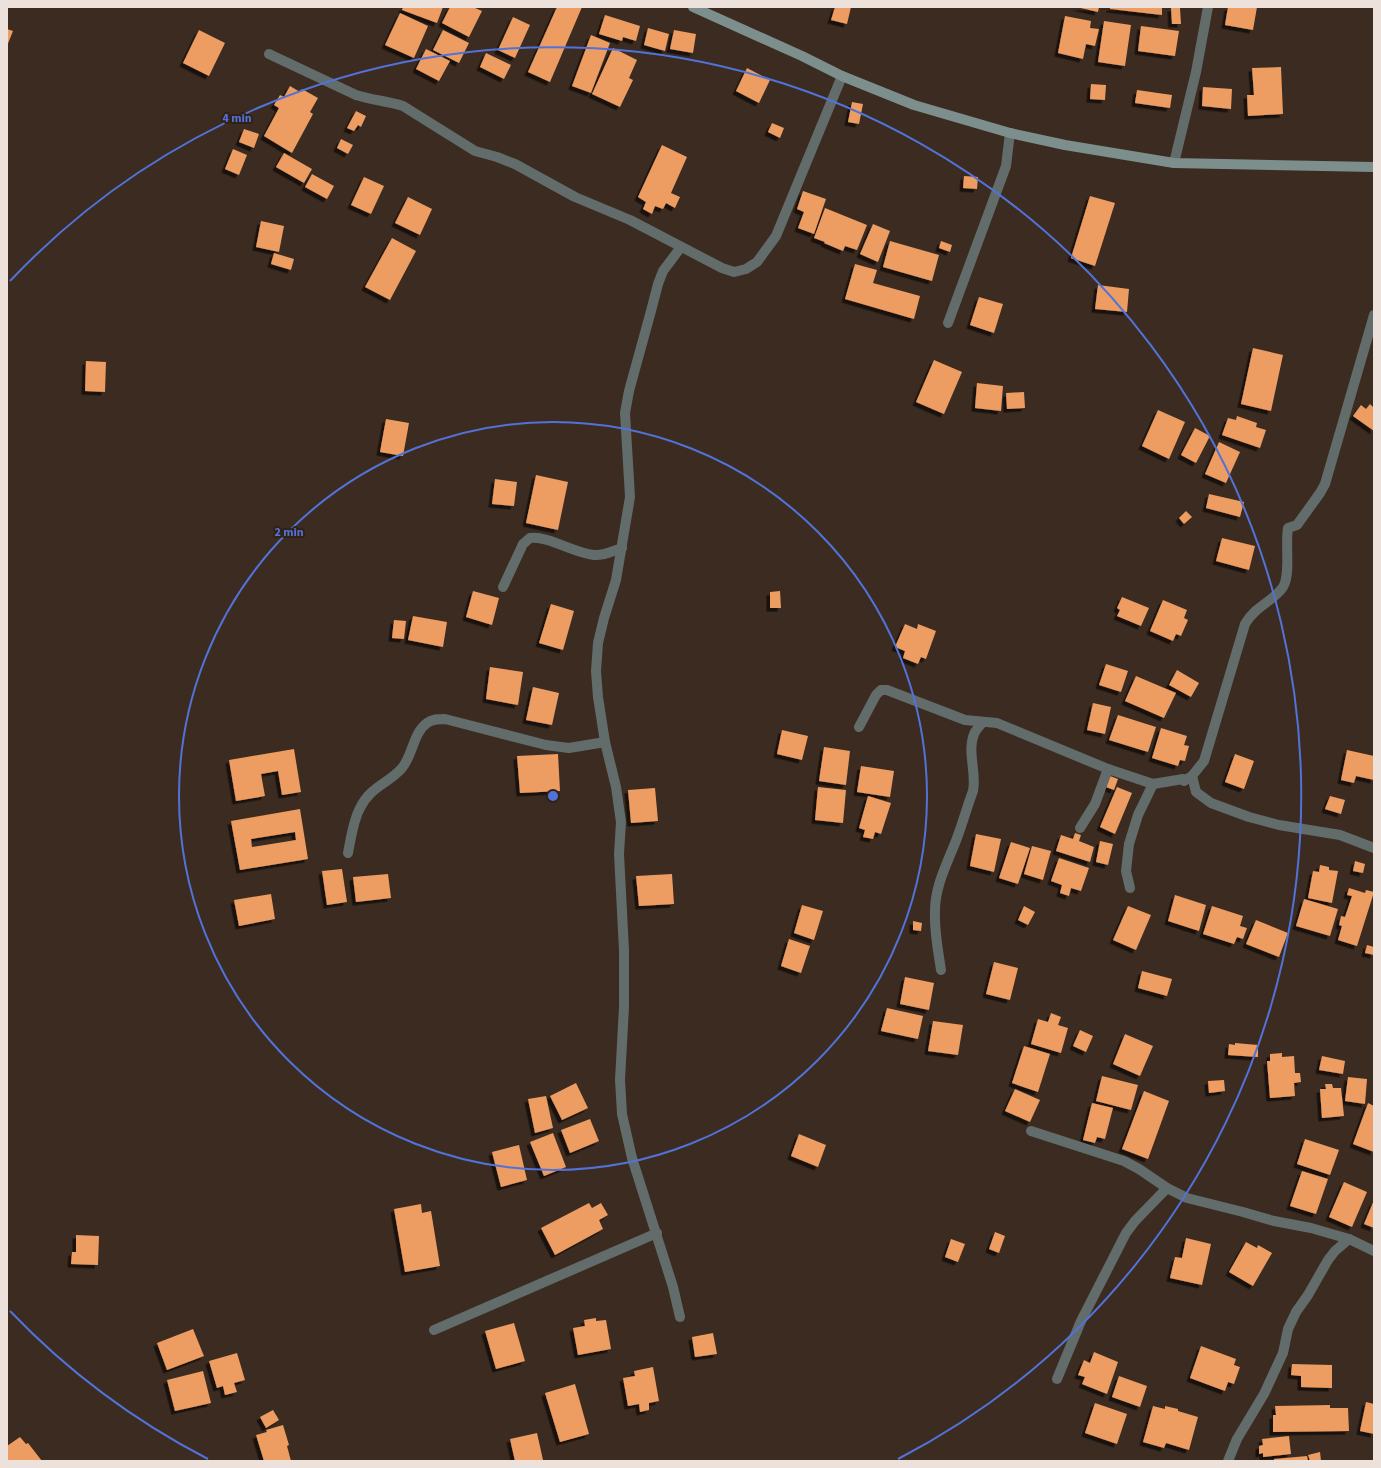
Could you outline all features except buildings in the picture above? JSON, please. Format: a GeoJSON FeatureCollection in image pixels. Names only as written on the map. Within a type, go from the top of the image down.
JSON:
{"type":"FeatureCollection","features":[{"type":"Feature","properties":{"kind":"main road"},"geometry":{"type":"LineString","coordinates":[[693,7],[802,56],[842,76],[914,105],[1010,133],[1065,145],[1174,162],[1374,167]]}},
{"type":"Feature","properties":{"kind":"street"},"geometry":{"type":"LineString","coordinates":[[1174,162],[1196,72],[1208,7]]}},
{"type":"Feature","properties":{"kind":"street"},"geometry":{"type":"LineString","coordinates":[[270,54],[356,95],[367,99],[390,102],[403,106],[475,152],[501,158],[515,164],[575,197],[630,220],[722,268],[734,272],[746,269],[757,262],[776,236],[842,76]]}},
{"type":"Feature","properties":{"kind":"street"},"geometry":{"type":"LineString","coordinates":[[948,323],[1006,166],[1010,133]]}},
{"type":"Feature","properties":{"kind":"street"},"geometry":{"type":"LineString","coordinates":[[680,1317],[674,1287],[632,1158],[622,1114],[620,1080],[624,1007],[624,950],[619,854],[621,822],[616,787],[604,742],[596,670],[598,643],[616,580],[630,497],[625,413],[629,391],[658,284],[663,271],[681,247]]}},
{"type":"Feature","properties":{"kind":"street"},"geometry":{"type":"LineString","coordinates":[[860,727],[876,695],[880,690],[887,690],[965,720],[996,723],[1108,769],[1153,784],[1183,779],[1184,781],[1192,776],[1204,761],[1245,624],[1250,615],[1256,609],[1284,586],[1287,579],[1286,535],[1288,528],[1297,525],[1325,484],[1374,315]]}},
{"type":"Feature","properties":{"kind":"street"},"geometry":{"type":"LineString","coordinates":[[503,587],[524,544],[530,538],[540,539],[594,555],[607,553],[622,548]]}},
{"type":"Feature","properties":{"kind":"street"},"geometry":{"type":"LineString","coordinates":[[348,852],[360,808],[374,789],[402,768],[420,730],[427,723],[435,719],[444,718],[546,745],[569,748],[604,742]]}},
{"type":"Feature","properties":{"kind":"street"},"geometry":{"type":"LineString","coordinates":[[941,970],[935,931],[937,893],[940,880],[973,791],[972,741],[975,732],[983,722]]}},
{"type":"Feature","properties":{"kind":"street"},"geometry":{"type":"LineString","coordinates":[[1080,828],[1095,804],[1108,769]]}},
{"type":"Feature","properties":{"kind":"street"},"geometry":{"type":"LineString","coordinates":[[1192,776],[1196,792],[1211,803],[1249,817],[1279,825],[1340,835],[1374,848]]}},
{"type":"Feature","properties":{"kind":"street"},"geometry":{"type":"LineString","coordinates":[[1130,888],[1126,871],[1129,844],[1138,815],[1153,784]]}},
{"type":"Feature","properties":{"kind":"street"},"geometry":{"type":"LineString","coordinates":[[1031,1131],[1124,1161],[1139,1169],[1167,1188],[1187,1198],[1274,1221],[1311,1228],[1349,1239],[1374,1251]]}},
{"type":"Feature","properties":{"kind":"street"},"geometry":{"type":"LineString","coordinates":[[1057,1379],[1082,1321],[1111,1265],[1119,1245],[1135,1221],[1167,1188]]}},
{"type":"Feature","properties":{"kind":"street"},"geometry":{"type":"LineString","coordinates":[[434,1330],[657,1233]]}},
{"type":"Feature","properties":{"kind":"street"},"geometry":{"type":"LineString","coordinates":[[1228,1461],[1237,1439],[1264,1394],[1283,1353],[1288,1329],[1296,1312],[1308,1295],[1328,1260],[1335,1251],[1349,1239]]}}]}
